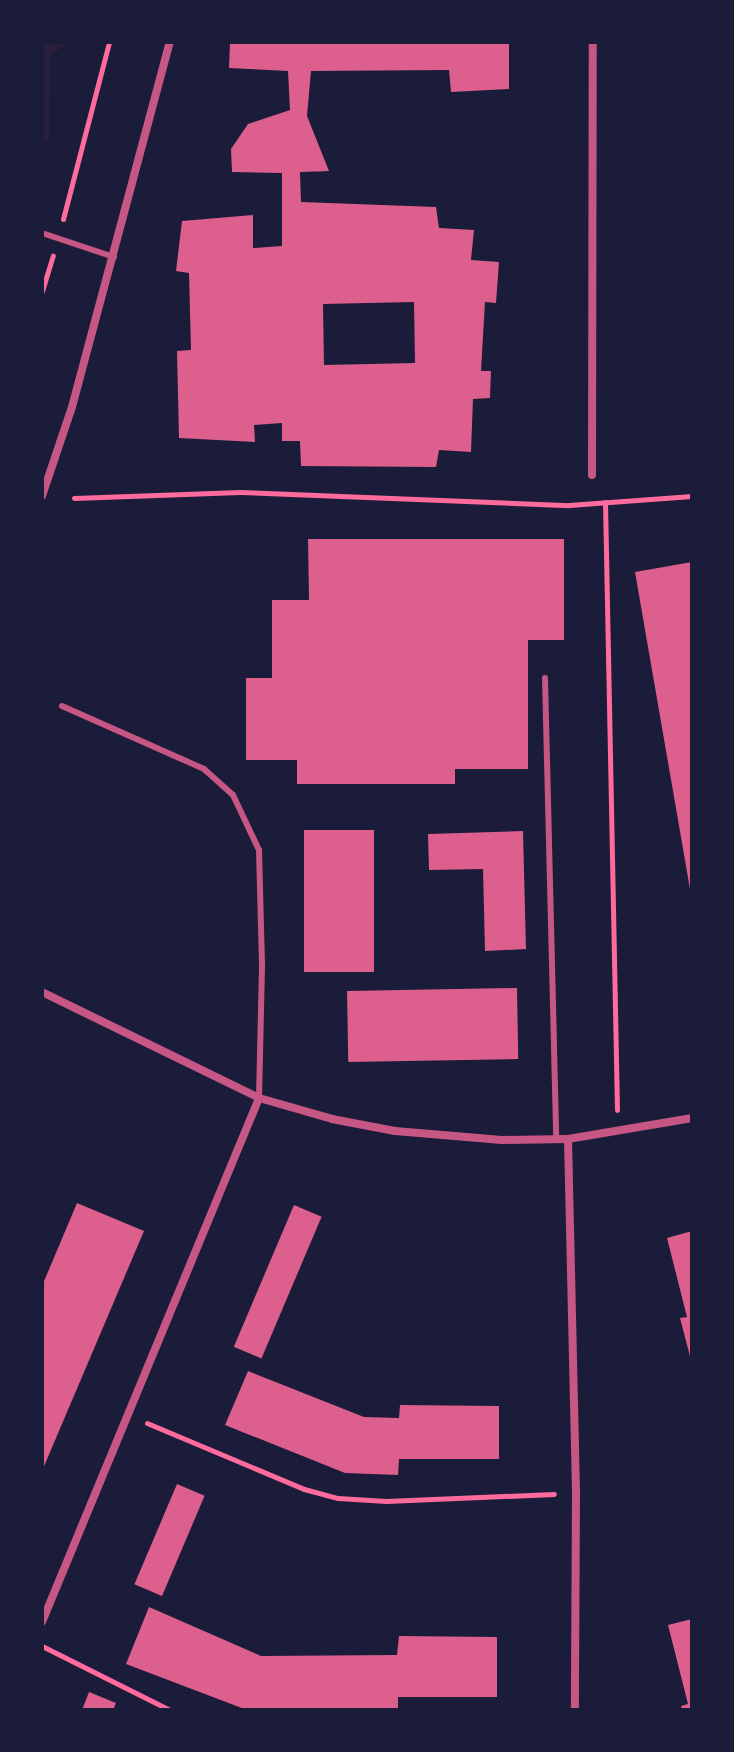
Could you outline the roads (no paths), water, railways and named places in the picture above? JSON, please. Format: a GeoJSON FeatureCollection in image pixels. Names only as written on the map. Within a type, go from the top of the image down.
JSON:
{"type":"FeatureCollection","features":[{"type":"Feature","properties":{"kind":"street"},"geometry":{"type":"LineString","coordinates":[[42,496],[72,407],[170,42]]}},
{"type":"Feature","properties":{"kind":"street"},"geometry":{"type":"LineString","coordinates":[[592,475],[593,42]]}},
{"type":"Feature","properties":{"kind":"street"},"geometry":{"type":"LineString","coordinates":[[42,992],[259,1098],[332,1119],[395,1131],[502,1140],[556,1140],[692,1118]]}},
{"type":"Feature","properties":{"kind":"street"},"geometry":{"type":"LineString","coordinates":[[42,1622],[259,1098]]}},
{"type":"Feature","properties":{"kind":"street"},"geometry":{"type":"LineString","coordinates":[[568,1139],[576,1492],[575,1710]]}},
{"type":"Feature","properties":{"kind":"lane"},"geometry":{"type":"LineString","coordinates":[[42,233],[114,257]]}},
{"type":"Feature","properties":{"kind":"lane"},"geometry":{"type":"LineString","coordinates":[[545,678],[556,1140]]}},
{"type":"Feature","properties":{"kind":"lane"},"geometry":{"type":"LineString","coordinates":[[62,706],[204,769],[233,795],[259,850],[262,966],[259,1098]]}}]}
